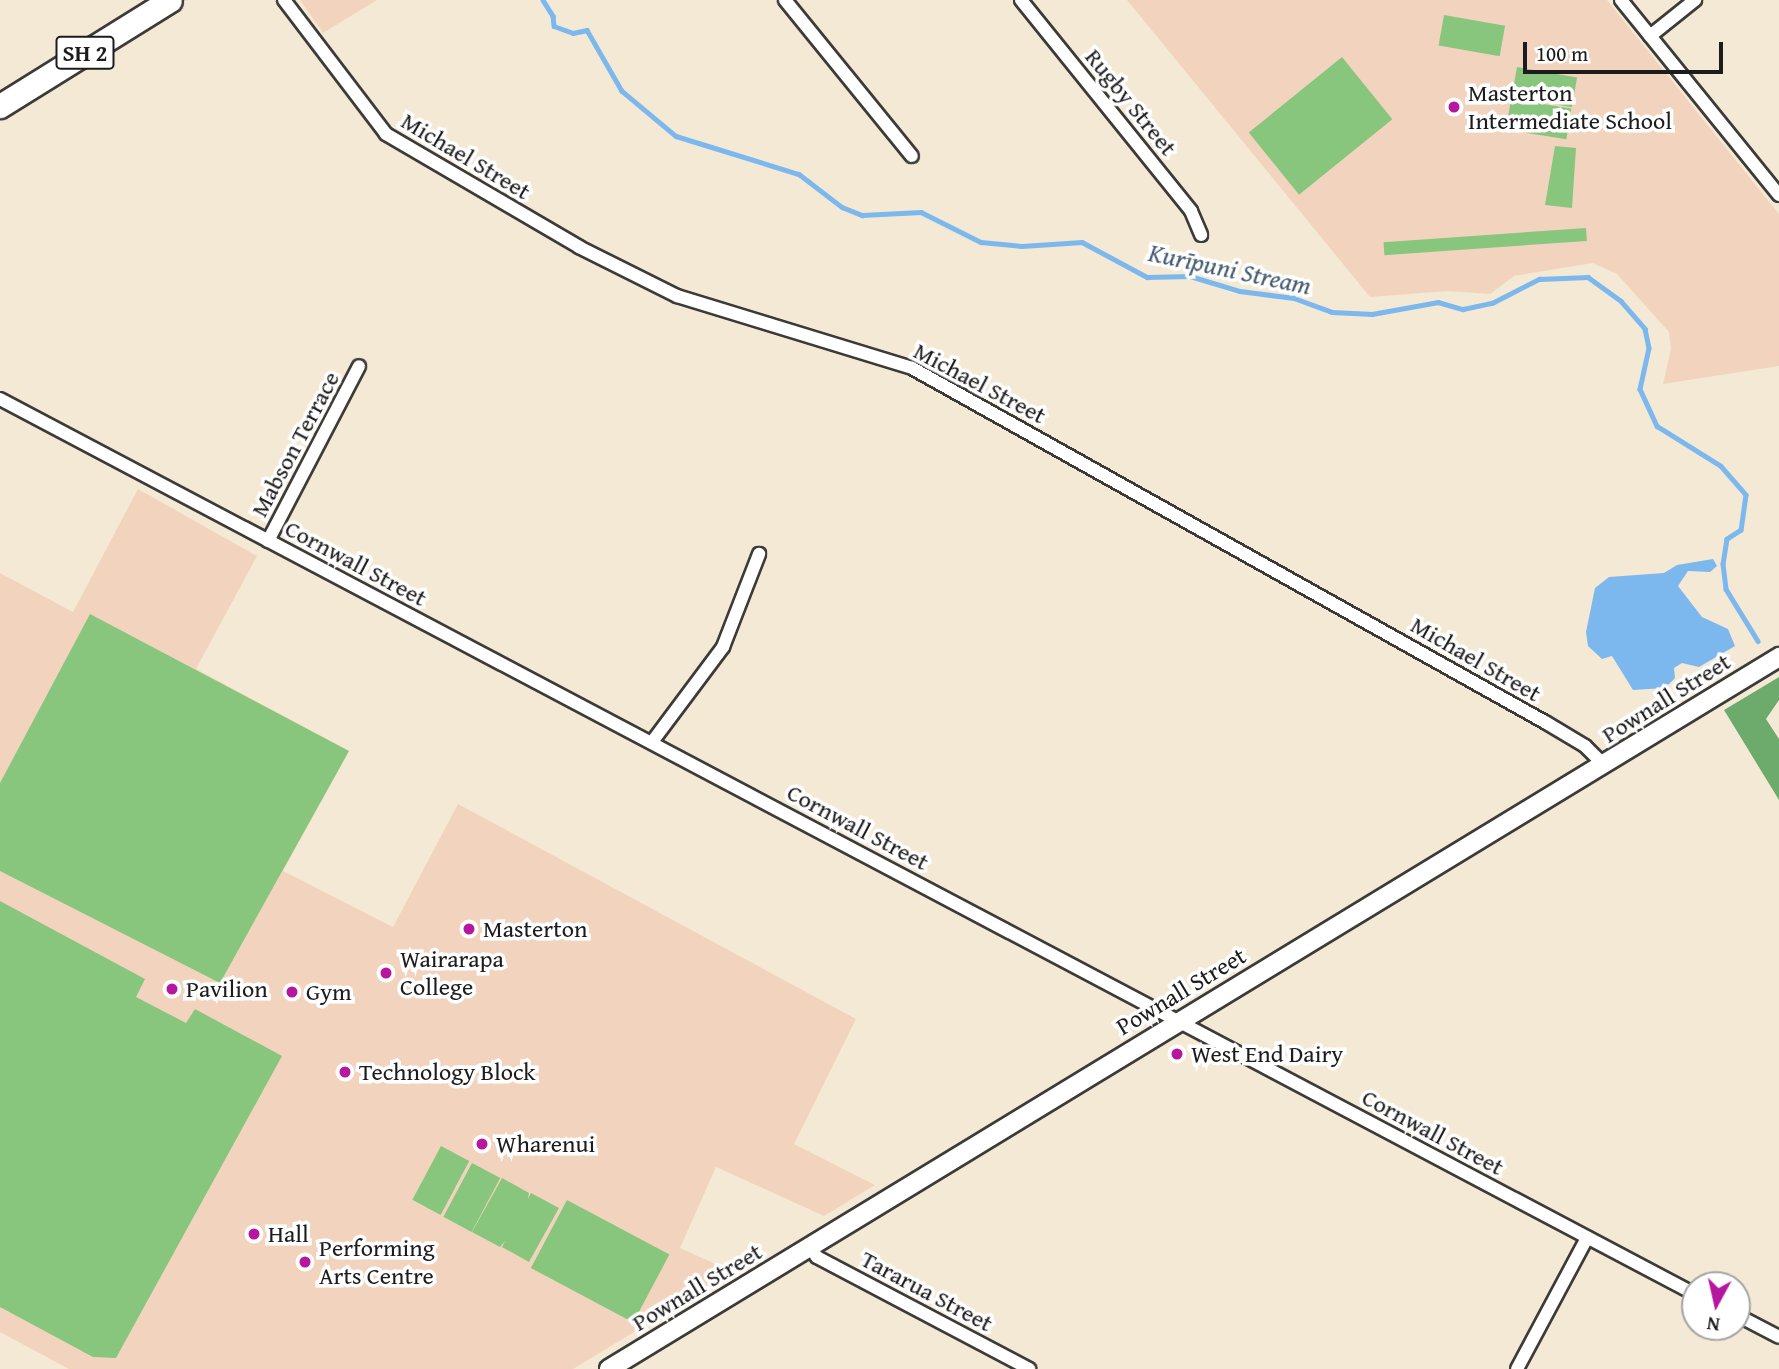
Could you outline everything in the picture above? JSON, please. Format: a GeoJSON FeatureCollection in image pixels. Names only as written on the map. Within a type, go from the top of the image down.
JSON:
{"type":"FeatureCollection","features":[{"type":"Feature","properties":{"kind":"highway","name":"SH 2"},"geometry":{"type":"LineString","coordinates":[[0,106],[170,0]]}},
{"type":"Feature","properties":{"kind":"street","name":"Michael Street"},"geometry":{"type":"LineString","coordinates":[[284,0],[355,99],[386,134],[579,247],[677,296],[912,368],[1545,722],[1585,746],[1604,765]]}},
{"type":"Feature","properties":{"kind":"street"},"geometry":{"type":"LineString","coordinates":[[785,0],[912,156]]}},
{"type":"Feature","properties":{"kind":"street","name":"Rugby Street"},"geometry":{"type":"LineString","coordinates":[[1021,0],[1191,211],[1201,235]]}},
{"type":"Feature","properties":{"kind":"street"},"geometry":{"type":"LineString","coordinates":[[1620,0],[1779,195]]}},
{"type":"Feature","properties":{"kind":"street"},"geometry":{"type":"LineString","coordinates":[[1650,36],[1695,0]]}},
{"type":"Feature","properties":{"kind":"street","name":"Mabson Terrace"},"geometry":{"type":"LineString","coordinates":[[268,541],[359,366]]}},
{"type":"Feature","properties":{"kind":"street","name":"Cornwall Street"},"geometry":{"type":"LineString","coordinates":[[0,399],[1681,1286]]}},
{"type":"Feature","properties":{"kind":"street"},"geometry":{"type":"LineString","coordinates":[[652,742],[723,647],[759,554]]}},
{"type":"Feature","properties":{"kind":"street","name":"Pownall Street"},"geometry":{"type":"LineString","coordinates":[[609,1369],[1779,657]]}},
{"type":"Feature","properties":{"kind":"street"},"geometry":{"type":"LineString","coordinates":[[1517,1369],[1587,1238]]}},
{"type":"Feature","properties":{"kind":"street","name":"Tararua Street"},"geometry":{"type":"LineString","coordinates":[[810,1247],[817,1257],[1029,1369]]}},
{"type":"Feature","properties":{"kind":"street"},"geometry":{"type":"LineString","coordinates":[[1751,1322],[1779,1337]]}},
{"type":"Feature","properties":{"kind":"shaded area"},"geometry":{"type":"Polygon","coordinates":[[[300,0],[377,0],[323,33],[300,0]]]}},
{"type":"Feature","properties":{"kind":"shaded area","name":"Masterton Intermediate School"},"geometry":{"type":"Polygon","coordinates":[[[1127,0],[1607,0],[1779,214],[1779,366],[1663,384],[1671,349],[1669,332],[1617,274],[1593,263],[1514,276],[1490,294],[1448,291],[1370,297],[1127,0]]]}},
{"type":"Feature","properties":{"kind":"shaded area","name":"Wairarapa College"},"geometry":{"type":"Polygon","coordinates":[[[138,489],[257,556],[196,669],[349,751],[283,871],[393,927],[458,804],[856,1019],[794,1144],[875,1185],[824,1216],[716,1167],[680,1248],[733,1272],[573,1369],[69,1369],[0,1332],[0,573],[73,612],[138,489]]]}},
{"type":"Feature","properties":{"kind":"green space"},"geometry":{"type":"Polygon","coordinates":[[[1444,15],[1505,26],[1500,56],[1439,46],[1444,15]]]}},
{"type":"Feature","properties":{"kind":"green space"},"geometry":{"type":"Polygon","coordinates":[[[1342,57],[1392,119],[1299,195],[1249,133],[1342,57]]]}},
{"type":"Feature","properties":{"kind":"green space"},"geometry":{"type":"Polygon","coordinates":[[[1517,67],[1577,78],[1572,107],[1512,97],[1517,67]]]}},
{"type":"Feature","properties":{"kind":"green space"},"geometry":{"type":"Polygon","coordinates":[[[1511,99],[1571,109],[1566,139],[1506,130],[1511,99]]]}},
{"type":"Feature","properties":{"kind":"green space"},"geometry":{"type":"Polygon","coordinates":[[[1555,146],[1576,148],[1572,208],[1545,205],[1555,146]]]}},
{"type":"Feature","properties":{"kind":"green space"},"geometry":{"type":"Polygon","coordinates":[[[1586,228],[1587,241],[1384,255],[1383,242],[1586,228]]]}},
{"type":"Feature","properties":{"kind":"green space"},"geometry":{"type":"Polygon","coordinates":[[[90,614],[349,751],[220,983],[0,871],[0,783],[90,614]]]}},
{"type":"Feature","properties":{"kind":"green space"},"geometry":{"type":"Polygon","coordinates":[[[1779,677],[1779,700],[1766,719],[1779,739],[1779,800],[1724,710],[1779,677]]]}},
{"type":"Feature","properties":{"kind":"green space"},"geometry":{"type":"Polygon","coordinates":[[[0,901],[145,979],[136,997],[186,1023],[195,1009],[282,1056],[116,1358],[93,1357],[0,1307],[0,901]]]}},
{"type":"Feature","properties":{"kind":"green space"},"geometry":{"type":"Polygon","coordinates":[[[441,1146],[469,1161],[441,1215],[412,1200],[441,1146]]]}},
{"type":"Feature","properties":{"kind":"green space"},"geometry":{"type":"Polygon","coordinates":[[[472,1163],[500,1178],[472,1232],[443,1217],[472,1163]]]}},
{"type":"Feature","properties":{"kind":"green space"},"geometry":{"type":"Polygon","coordinates":[[[502,1178],[529,1193],[528,1199],[531,1193],[559,1208],[529,1262],[502,1247],[505,1241],[500,1247],[472,1232],[502,1178]]]}},
{"type":"Feature","properties":{"kind":"green space"},"geometry":{"type":"Polygon","coordinates":[[[567,1200],[669,1254],[633,1322],[531,1268],[567,1200]]]}},
{"type":"Feature","properties":{"kind":"water"},"geometry":{"type":"Polygon","coordinates":[[[1713,559],[1717,566],[1710,572],[1688,571],[1678,586],[1702,617],[1728,629],[1735,646],[1699,667],[1682,663],[1674,668],[1675,678],[1665,688],[1633,690],[1612,656],[1602,659],[1588,646],[1586,632],[1595,588],[1609,577],[1664,573],[1677,565],[1713,559]]]}},
{"type":"Feature","properties":{"kind":"waterway","name":"Kurīpuni Stream"},"geometry":{"type":"LineString","coordinates":[[543,0],[553,16],[554,26],[573,33],[587,30],[622,91],[676,136],[799,174],[842,207],[862,215],[921,212],[981,242],[1022,246],[1082,242],[1147,277],[1190,276],[1240,291],[1294,298],[1332,312],[1372,314],[1438,302],[1463,309],[1492,303],[1539,279],[1588,277],[1621,301],[1645,329],[1649,348],[1640,389],[1657,426],[1721,466],[1746,495],[1741,530],[1727,539],[1723,564],[1726,589],[1758,641]]}},
{"type":"Feature","properties":{"kind":"place","name":"Masterton Intermediate School"},"geometry":{"type":"Point","coordinates":[1454,107]}},
{"type":"Feature","properties":{"kind":"place","name":"Masterton"},"geometry":{"type":"Point","coordinates":[469,929]}},
{"type":"Feature","properties":{"kind":"place","name":"Wairarapa College"},"geometry":{"type":"Point","coordinates":[386,973]}},
{"type":"Feature","properties":{"kind":"place","name":"Pavilion"},"geometry":{"type":"Point","coordinates":[172,989]}},
{"type":"Feature","properties":{"kind":"place","name":"Gym"},"geometry":{"type":"Point","coordinates":[292,992]}},
{"type":"Feature","properties":{"kind":"place","name":"West End Dairy"},"geometry":{"type":"Point","coordinates":[1177,1054]}},
{"type":"Feature","properties":{"kind":"place","name":"Technology Block"},"geometry":{"type":"Point","coordinates":[345,1072]}},
{"type":"Feature","properties":{"kind":"place","name":"Wharenui"},"geometry":{"type":"Point","coordinates":[482,1144]}},
{"type":"Feature","properties":{"kind":"place","name":"Hall"},"geometry":{"type":"Point","coordinates":[254,1234]}},
{"type":"Feature","properties":{"kind":"place","name":"Performing Arts Centre"},"geometry":{"type":"Point","coordinates":[305,1262]}}]}
